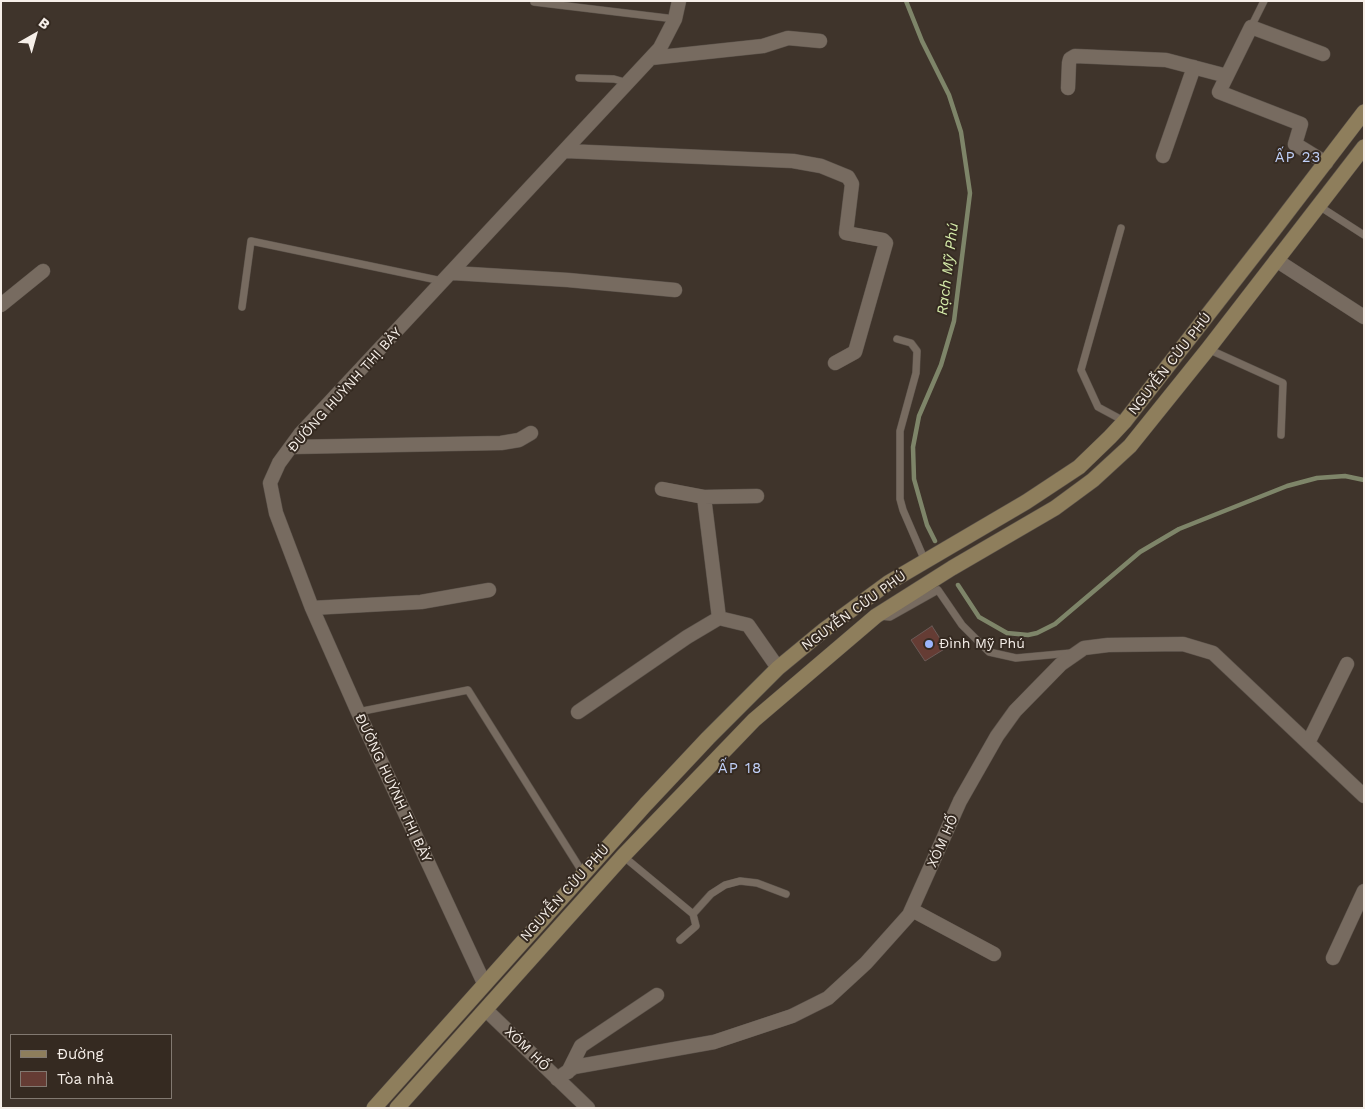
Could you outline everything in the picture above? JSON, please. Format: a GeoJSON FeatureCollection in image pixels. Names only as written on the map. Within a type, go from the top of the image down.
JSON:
{"type":"FeatureCollection","features":[{"type":"Feature","properties":{"kind":"main road","name":"NGUYỄN CỬU PHÚ"},"geometry":{"type":"LineString","coordinates":[[374,1108],[583,873],[708,738],[778,668],[824,630],[880,589],[1026,502],[1079,467],[1125,421],[1364,112]]}},
{"type":"Feature","properties":{"kind":"main road","name":"NGUYỄN CỬU PHÚ"},"geometry":{"type":"LineString","coordinates":[[397,1108],[623,856],[754,720],[876,616],[952,568],[1055,508],[1093,480],[1130,446],[1208,349],[1364,147]]}},
{"type":"Feature","properties":{"kind":"main road"},"geometry":{"type":"LineString","coordinates":[[484,983],[486,1010]]}},
{"type":"Feature","properties":{"kind":"street","name":"ĐƯỜNG HUỲNH THỊ BẢY"},"geometry":{"type":"LineString","coordinates":[[484,983],[358,712],[312,608],[276,513],[270,483],[279,463],[301,433],[449,277],[651,58],[669,35],[679,1]]}},
{"type":"Feature","properties":{"kind":"street"},"geometry":{"type":"LineString","coordinates":[[1323,54],[1251,27],[1219,92],[1301,124],[1295,144],[1326,163]]}},
{"type":"Feature","properties":{"kind":"street"},"geometry":{"type":"LineString","coordinates":[[651,58],[762,46],[788,38],[820,41]]}},
{"type":"Feature","properties":{"kind":"street"},"geometry":{"type":"LineString","coordinates":[[1068,88],[1070,58],[1075,56],[1166,60],[1227,76]]}},
{"type":"Feature","properties":{"kind":"street"},"geometry":{"type":"LineString","coordinates":[[1163,156],[1194,67]]}},
{"type":"Feature","properties":{"kind":"street"},"geometry":{"type":"LineString","coordinates":[[566,151],[793,161],[821,166],[848,177],[852,184],[846,233],[883,240],[886,243],[855,352],[835,363]]}},
{"type":"Feature","properties":{"kind":"street"},"geometry":{"type":"LineString","coordinates":[[1276,260],[1364,317]]}},
{"type":"Feature","properties":{"kind":"street"},"geometry":{"type":"LineString","coordinates":[[1,305],[43,272]]}},
{"type":"Feature","properties":{"kind":"street"},"geometry":{"type":"LineString","coordinates":[[449,277],[568,280],[675,290]]}},
{"type":"Feature","properties":{"kind":"street"},"geometry":{"type":"LineString","coordinates":[[291,447],[501,443],[519,440],[531,433]]}},
{"type":"Feature","properties":{"kind":"street"},"geometry":{"type":"LineString","coordinates":[[662,489],[704,497],[756,496]]}},
{"type":"Feature","properties":{"kind":"street"},"geometry":{"type":"LineString","coordinates":[[704,497],[719,618]]}},
{"type":"Feature","properties":{"kind":"street"},"geometry":{"type":"LineString","coordinates":[[312,608],[421,602],[489,590]]}},
{"type":"Feature","properties":{"kind":"street"},"geometry":{"type":"LineString","coordinates":[[578,712],[687,637],[719,618],[748,624],[778,668]]}},
{"type":"Feature","properties":{"kind":"street","name":"XÓM HỐ"},"geometry":{"type":"LineString","coordinates":[[486,1010],[562,1075],[574,1067],[714,1042],[792,1016],[828,998],[866,963],[912,910],[960,801],[997,736],[1015,711],[1061,664],[1075,653],[1089,647],[1183,644],[1213,653],[1364,796]]}},
{"type":"Feature","properties":{"kind":"street"},"geometry":{"type":"LineString","coordinates":[[1308,742],[1347,664]]}},
{"type":"Feature","properties":{"kind":"street"},"geometry":{"type":"LineString","coordinates":[[1333,958],[1364,891]]}},
{"type":"Feature","properties":{"kind":"street"},"geometry":{"type":"LineString","coordinates":[[912,910],[994,954]]}},
{"type":"Feature","properties":{"kind":"street"},"geometry":{"type":"LineString","coordinates":[[588,1108],[562,1075],[581,1046],[657,995]]}},
{"type":"Feature","properties":{"kind":"lane"},"geometry":{"type":"LineString","coordinates":[[1251,27],[1264,1]]}},
{"type":"Feature","properties":{"kind":"lane"},"geometry":{"type":"LineString","coordinates":[[534,2],[675,19]]}},
{"type":"Feature","properties":{"kind":"lane"},"geometry":{"type":"LineString","coordinates":[[579,78],[614,79],[628,83]]}},
{"type":"Feature","properties":{"kind":"lane"},"geometry":{"type":"LineString","coordinates":[[1319,206],[1364,235]]}},
{"type":"Feature","properties":{"kind":"lane"},"geometry":{"type":"LineString","coordinates":[[1121,228],[1081,370],[1098,406],[1125,421]]}},
{"type":"Feature","properties":{"kind":"lane"},"geometry":{"type":"LineString","coordinates":[[242,307],[251,241],[449,277]]}},
{"type":"Feature","properties":{"kind":"lane"},"geometry":{"type":"LineString","coordinates":[[897,339],[911,343],[917,352],[916,373],[900,432],[900,499],[925,562]]}},
{"type":"Feature","properties":{"kind":"lane"},"geometry":{"type":"LineString","coordinates":[[1208,349],[1283,383],[1281,435]]}},
{"type":"Feature","properties":{"kind":"lane"},"geometry":{"type":"LineString","coordinates":[[876,616],[890,617],[938,590],[962,625],[989,652],[1016,658],[1075,653]]}},
{"type":"Feature","properties":{"kind":"lane"},"geometry":{"type":"LineString","coordinates":[[358,712],[468,690],[583,873]]}},
{"type":"Feature","properties":{"kind":"lane"},"geometry":{"type":"LineString","coordinates":[[623,856],[693,914],[696,926],[680,940]]}},
{"type":"Feature","properties":{"kind":"lane"},"geometry":{"type":"LineString","coordinates":[[693,914],[698,906],[711,894],[725,885],[740,881],[757,883],[786,894]]}},
{"type":"Feature","properties":{"kind":"building","name":"Đình Mỹ Phú"},"geometry":{"type":"Polygon","coordinates":[[[932,626],[946,648],[925,661],[911,640],[932,626]]]}},
{"type":"Feature","properties":{"kind":"waterway","name":"Rạch Mỹ Phú"},"geometry":{"type":"LineString","coordinates":[[906,1],[922,41],[949,95],[961,132],[970,193],[954,321],[941,365],[919,416],[913,447],[914,479],[927,525],[935,541]]}},
{"type":"Feature","properties":{"kind":"waterway","name":"Rạch Mỹ Phú"},"geometry":{"type":"LineString","coordinates":[[958,585],[979,617],[1007,633],[1028,635],[1037,633],[1055,624],[1140,552],[1179,529],[1287,486],[1317,478],[1345,476],[1364,480]]}},
{"type":"Feature","properties":{"kind":"place","name":"Đình Mỹ Phú"},"geometry":{"type":"Point","coordinates":[929,644]}},
{"type":"Feature","properties":{"kind":"district","name":"ẤP 23"},"geometry":{"type":"Point","coordinates":[1298,158]}},
{"type":"Feature","properties":{"kind":"district","name":"ẤP 18"},"geometry":{"type":"Point","coordinates":[740,769]}}]}
